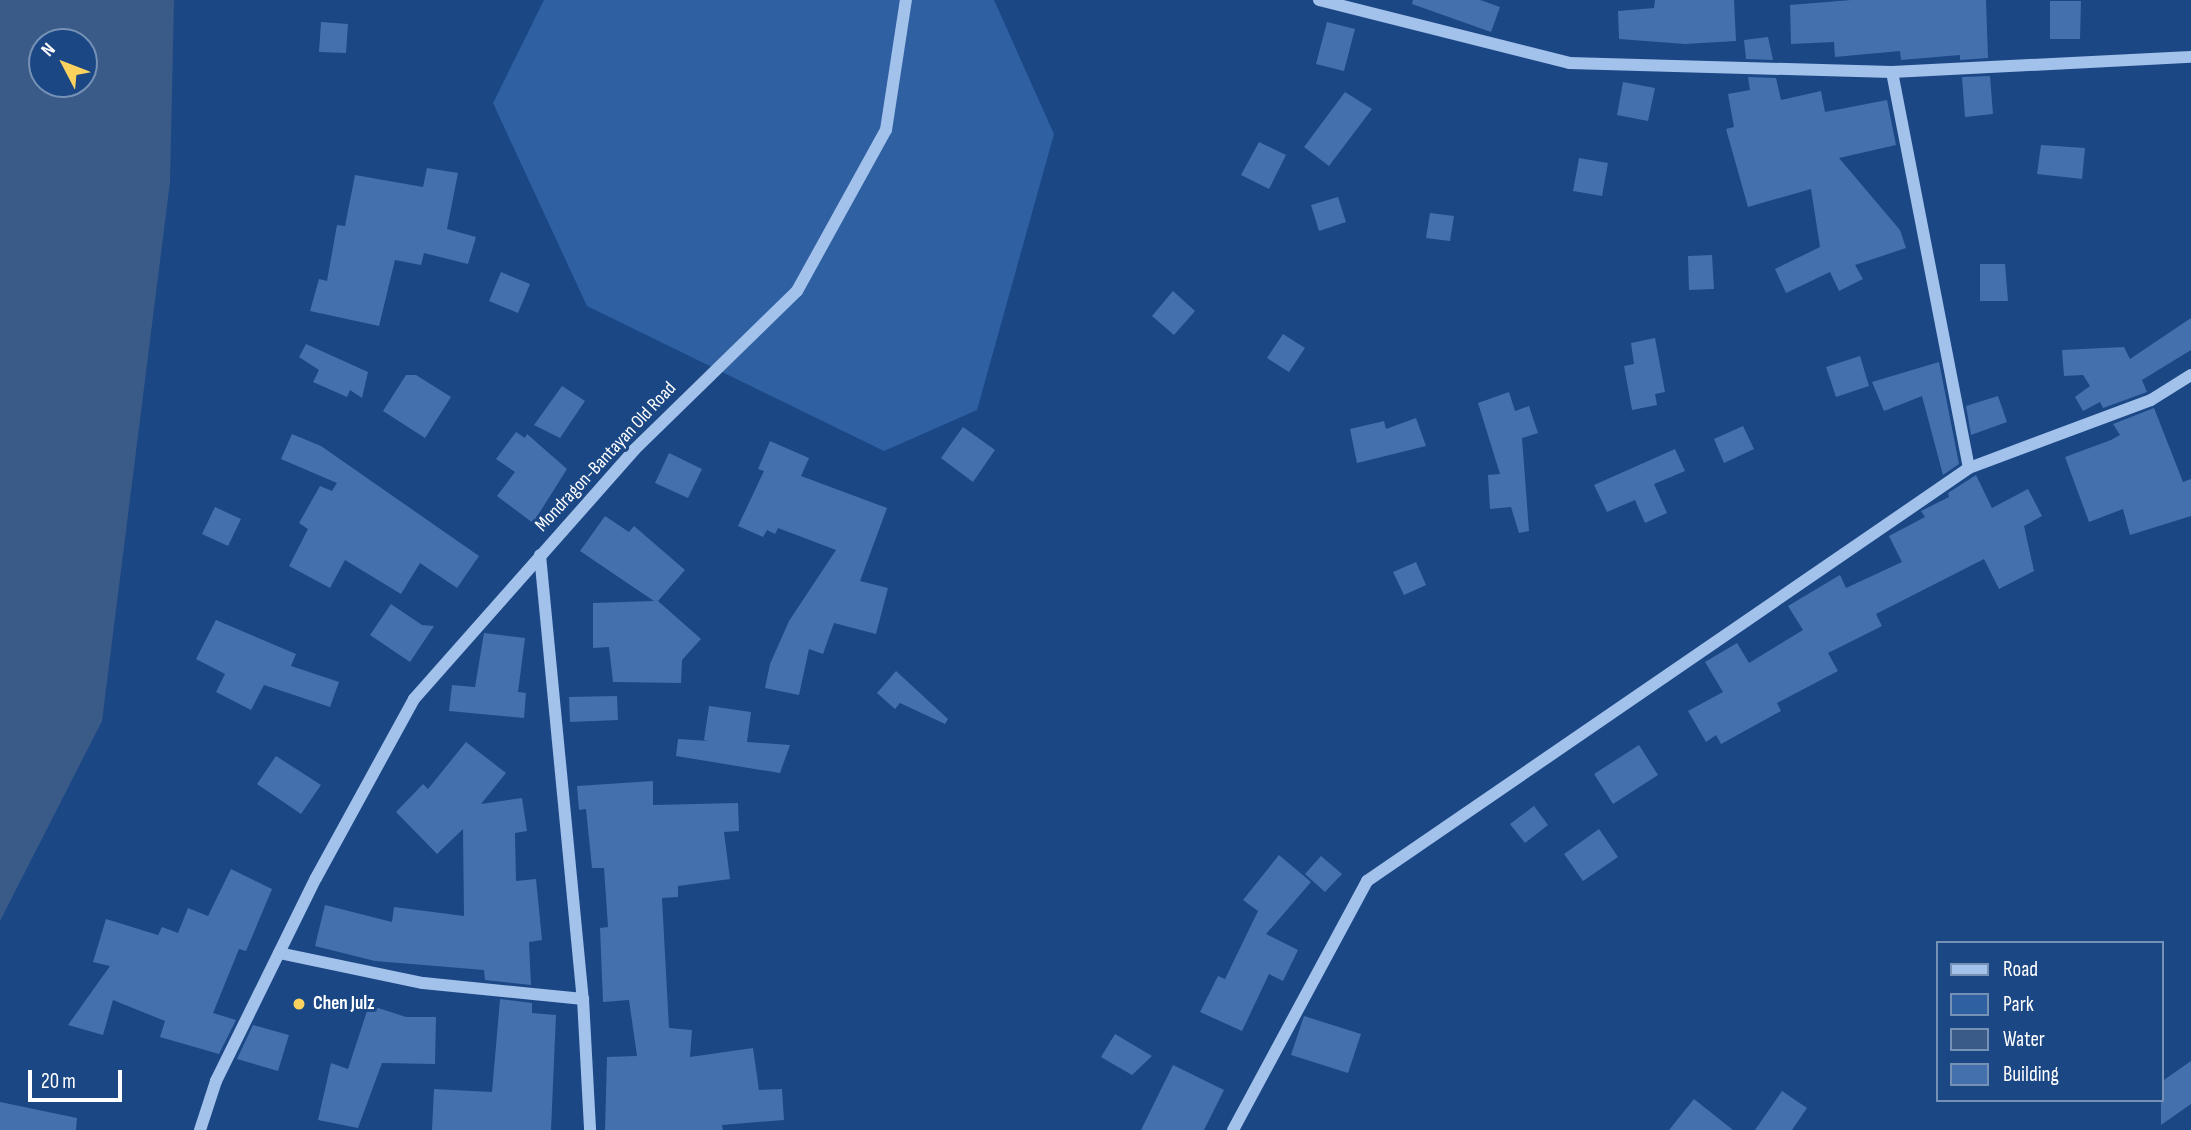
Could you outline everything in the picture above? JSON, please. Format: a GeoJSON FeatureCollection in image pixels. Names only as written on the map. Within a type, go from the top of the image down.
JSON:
{"type":"FeatureCollection","features":[{"type":"Feature","properties":{"kind":"street","name":"Mondragon-Bantayan Old Road"},"geometry":{"type":"LineString","coordinates":[[590,1130],[583,999],[540,555],[634,450],[797,291],[886,130],[906,0]]}},
{"type":"Feature","properties":{"kind":"street"},"geometry":{"type":"LineString","coordinates":[[1320,0],[1569,62],[1892,72],[2191,57]]}},
{"type":"Feature","properties":{"kind":"street"},"geometry":{"type":"LineString","coordinates":[[1892,72],[1969,468]]}},
{"type":"Feature","properties":{"kind":"street"},"geometry":{"type":"LineString","coordinates":[[1233,1130],[1367,881],[1969,468],[2151,400],[2191,375]]}},
{"type":"Feature","properties":{"kind":"street"},"geometry":{"type":"LineString","coordinates":[[200,1130],[216,1081],[279,953],[414,699],[540,555]]}},
{"type":"Feature","properties":{"kind":"street"},"geometry":{"type":"LineString","coordinates":[[279,953],[423,983],[583,999]]}},
{"type":"Feature","properties":{"kind":"green space"},"geometry":{"type":"Polygon","coordinates":[[[544,0],[994,0],[1054,134],[977,410],[884,451],[587,306],[493,103],[544,0]]]}},
{"type":"Feature","properties":{"kind":"water"},"geometry":{"type":"Polygon","coordinates":[[[0,0],[174,0],[170,182],[102,721],[0,921],[0,0]]]}},
{"type":"Feature","properties":{"kind":"building"},"geometry":{"type":"Polygon","coordinates":[[[1413,0],[1480,0],[1500,7],[1491,32],[1412,4],[1413,0]]]}},
{"type":"Feature","properties":{"kind":"building"},"geometry":{"type":"Polygon","coordinates":[[[1655,0],[1734,0],[1736,41],[1685,44],[1619,39],[1618,11],[1654,8],[1655,0]]]}},
{"type":"Feature","properties":{"kind":"building"},"geometry":{"type":"Polygon","coordinates":[[[1851,0],[1986,0],[1988,58],[1960,60],[1960,55],[1901,60],[1900,51],[1835,57],[1834,42],[1791,44],[1790,5],[1851,0]]]}},
{"type":"Feature","properties":{"kind":"building"},"geometry":{"type":"Polygon","coordinates":[[[2050,1],[2081,1],[2080,39],[2050,39],[2050,1]]]}},
{"type":"Feature","properties":{"kind":"building"},"geometry":{"type":"Polygon","coordinates":[[[321,22],[348,24],[346,53],[319,52],[321,22]]]}},
{"type":"Feature","properties":{"kind":"building"},"geometry":{"type":"Polygon","coordinates":[[[1327,22],[1355,29],[1344,71],[1316,64],[1327,22]]]}},
{"type":"Feature","properties":{"kind":"building"},"geometry":{"type":"Polygon","coordinates":[[[1768,37],[1773,60],[1746,59],[1744,40],[1768,37]]]}},
{"type":"Feature","properties":{"kind":"building"},"geometry":{"type":"Polygon","coordinates":[[[1990,76],[1993,114],[1965,117],[1962,77],[1990,76]]]}},
{"type":"Feature","properties":{"kind":"building"},"geometry":{"type":"Polygon","coordinates":[[[1748,77],[1776,78],[1781,100],[1821,91],[1825,112],[1887,100],[1896,145],[1839,158],[1900,230],[1906,248],[1855,265],[1863,279],[1839,291],[1830,272],[1786,293],[1775,269],[1820,247],[1811,189],[1748,207],[1726,129],[1734,127],[1728,94],[1750,90],[1748,77]]]}},
{"type":"Feature","properties":{"kind":"building"},"geometry":{"type":"Polygon","coordinates":[[[1623,82],[1655,88],[1648,121],[1617,115],[1623,82]]]}},
{"type":"Feature","properties":{"kind":"building"},"geometry":{"type":"Polygon","coordinates":[[[1345,92],[1372,109],[1329,166],[1304,147],[1345,92]]]}},
{"type":"Feature","properties":{"kind":"building"},"geometry":{"type":"Polygon","coordinates":[[[1259,142],[1286,155],[1269,189],[1241,175],[1259,142]]]}},
{"type":"Feature","properties":{"kind":"building"},"geometry":{"type":"Polygon","coordinates":[[[2041,145],[2085,148],[2082,179],[2037,174],[2041,145]]]}},
{"type":"Feature","properties":{"kind":"building"},"geometry":{"type":"Polygon","coordinates":[[[1579,158],[1608,163],[1602,196],[1573,191],[1579,158]]]}},
{"type":"Feature","properties":{"kind":"building"},"geometry":{"type":"Polygon","coordinates":[[[427,168],[458,173],[447,229],[476,237],[468,264],[424,253],[421,265],[395,260],[379,326],[310,311],[319,279],[327,281],[337,225],[345,226],[355,175],[423,187],[427,168]]]}},
{"type":"Feature","properties":{"kind":"building"},"geometry":{"type":"Polygon","coordinates":[[[1338,197],[1346,222],[1319,231],[1311,205],[1338,197]]]}},
{"type":"Feature","properties":{"kind":"building"},"geometry":{"type":"Polygon","coordinates":[[[1430,213],[1454,216],[1450,241],[1426,238],[1430,213]]]}},
{"type":"Feature","properties":{"kind":"building"},"geometry":{"type":"Polygon","coordinates":[[[1712,255],[1714,289],[1689,290],[1688,256],[1712,255]]]}},
{"type":"Feature","properties":{"kind":"building"},"geometry":{"type":"Polygon","coordinates":[[[1980,264],[2005,264],[2008,301],[1980,301],[1980,264]]]}},
{"type":"Feature","properties":{"kind":"building"},"geometry":{"type":"Polygon","coordinates":[[[501,272],[530,284],[518,313],[489,301],[501,272]]]}},
{"type":"Feature","properties":{"kind":"building"},"geometry":{"type":"Polygon","coordinates":[[[1173,291],[1195,311],[1174,335],[1152,316],[1173,291]]]}},
{"type":"Feature","properties":{"kind":"building"},"geometry":{"type":"Polygon","coordinates":[[[2191,318],[2191,350],[2142,380],[2147,392],[2103,408],[2100,402],[2083,411],[2075,397],[2090,386],[2083,375],[2064,376],[2062,350],[2124,347],[2130,359],[2191,318]]]}},
{"type":"Feature","properties":{"kind":"building"},"geometry":{"type":"Polygon","coordinates":[[[1283,334],[1305,348],[1289,372],[1267,358],[1283,334]]]}},
{"type":"Feature","properties":{"kind":"building"},"geometry":{"type":"Polygon","coordinates":[[[1655,338],[1665,392],[1655,394],[1657,405],[1632,410],[1624,366],[1634,364],[1631,343],[1655,338]]]}},
{"type":"Feature","properties":{"kind":"building"},"geometry":{"type":"Polygon","coordinates":[[[306,344],[368,372],[362,398],[350,390],[347,397],[313,382],[319,370],[299,357],[306,344]]]}},
{"type":"Feature","properties":{"kind":"building"},"geometry":{"type":"Polygon","coordinates":[[[1860,356],[1869,386],[1836,397],[1826,367],[1860,356]]]}},
{"type":"Feature","properties":{"kind":"building"},"geometry":{"type":"Polygon","coordinates":[[[1939,362],[1959,464],[1943,475],[1922,396],[1884,411],[1872,382],[1939,362]]]}},
{"type":"Feature","properties":{"kind":"building"},"geometry":{"type":"Polygon","coordinates":[[[406,375],[416,375],[451,397],[425,438],[383,411],[406,375]]]}},
{"type":"Feature","properties":{"kind":"building"},"geometry":{"type":"Polygon","coordinates":[[[562,386],[585,401],[560,438],[534,425],[562,386]]]}},
{"type":"Feature","properties":{"kind":"building"},"geometry":{"type":"Polygon","coordinates":[[[1509,392],[1515,411],[1529,406],[1538,433],[1522,438],[1529,531],[1519,533],[1511,507],[1490,509],[1488,475],[1500,474],[1478,403],[1509,392]]]}},
{"type":"Feature","properties":{"kind":"building"},"geometry":{"type":"Polygon","coordinates":[[[1998,396],[2007,422],[1971,435],[1966,406],[1998,396]]]}},
{"type":"Feature","properties":{"kind":"building"},"geometry":{"type":"Polygon","coordinates":[[[2154,408],[2183,482],[2191,479],[2191,516],[2130,535],[2123,509],[2089,522],[2065,457],[2111,440],[2120,435],[2113,424],[2154,408]]]}},
{"type":"Feature","properties":{"kind":"building"},"geometry":{"type":"Polygon","coordinates":[[[1416,418],[1426,446],[1357,463],[1350,429],[1384,421],[1386,429],[1416,418]]]}},
{"type":"Feature","properties":{"kind":"building"},"geometry":{"type":"Polygon","coordinates":[[[1743,426],[1754,449],[1724,463],[1714,439],[1743,426]]]}},
{"type":"Feature","properties":{"kind":"building"},"geometry":{"type":"Polygon","coordinates":[[[963,427],[995,450],[973,482],[941,458],[963,427]]]}},
{"type":"Feature","properties":{"kind":"building"},"geometry":{"type":"Polygon","coordinates":[[[516,432],[525,438],[527,434],[567,469],[533,523],[497,496],[515,472],[496,459],[516,432]]]}},
{"type":"Feature","properties":{"kind":"building"},"geometry":{"type":"Polygon","coordinates":[[[292,434],[321,446],[479,556],[457,588],[420,563],[401,594],[345,560],[330,588],[289,566],[308,529],[299,523],[320,486],[332,491],[337,483],[281,459],[292,434]]]}},
{"type":"Feature","properties":{"kind":"building"},"geometry":{"type":"Polygon","coordinates":[[[770,441],[809,458],[801,476],[887,508],[860,581],[888,588],[876,634],[834,623],[823,654],[809,649],[799,695],[765,688],[770,664],[789,621],[836,550],[778,528],[775,534],[767,530],[763,537],[738,526],[764,471],[758,469],[770,441]]]}},
{"type":"Feature","properties":{"kind":"building"},"geometry":{"type":"Polygon","coordinates":[[[1675,449],[1685,471],[1654,484],[1667,513],[1645,523],[1635,500],[1607,512],[1594,485],[1675,449]]]}},
{"type":"Feature","properties":{"kind":"building"},"geometry":{"type":"Polygon","coordinates":[[[669,453],[702,469],[688,498],[655,483],[669,453]]]}},
{"type":"Feature","properties":{"kind":"building"},"geometry":{"type":"Polygon","coordinates":[[[1976,475],[1992,508],[2028,489],[2042,516],[2024,526],[2034,571],[1999,589],[1984,559],[1876,614],[1882,626],[1828,653],[1838,671],[1777,703],[1781,711],[1721,744],[1716,735],[1706,742],[1688,711],[1723,692],[1705,662],[1737,643],[1749,663],[1803,630],[1788,606],[1840,575],[1846,588],[1902,562],[1889,536],[1925,517],[1921,511],[1949,497],[1948,493],[1976,475]]]}},
{"type":"Feature","properties":{"kind":"building"},"geometry":{"type":"Polygon","coordinates":[[[215,507],[241,519],[228,546],[202,534],[215,507]]]}},
{"type":"Feature","properties":{"kind":"building"},"geometry":{"type":"Polygon","coordinates":[[[605,516],[629,532],[634,526],[685,570],[658,601],[701,639],[682,660],[681,683],[613,682],[609,647],[593,648],[593,603],[654,601],[580,551],[605,516]]]}},
{"type":"Feature","properties":{"kind":"building"},"geometry":{"type":"Polygon","coordinates":[[[1416,562],[1426,585],[1404,595],[1393,572],[1416,562]]]}},
{"type":"Feature","properties":{"kind":"building"},"geometry":{"type":"Polygon","coordinates":[[[391,604],[422,625],[434,626],[410,662],[370,635],[391,604]]]}},
{"type":"Feature","properties":{"kind":"building"},"geometry":{"type":"Polygon","coordinates":[[[216,620],[296,654],[291,666],[339,682],[330,707],[264,685],[251,710],[216,692],[225,674],[196,659],[216,620]]]}},
{"type":"Feature","properties":{"kind":"building"},"geometry":{"type":"Polygon","coordinates":[[[484,633],[525,638],[518,692],[526,693],[524,718],[449,711],[452,685],[475,687],[484,633]]]}},
{"type":"Feature","properties":{"kind":"building"},"geometry":{"type":"Polygon","coordinates":[[[896,671],[948,719],[945,724],[900,703],[895,709],[877,693],[896,671]]]}},
{"type":"Feature","properties":{"kind":"building"},"geometry":{"type":"Polygon","coordinates":[[[617,696],[618,720],[570,722],[569,697],[617,696]]]}},
{"type":"Feature","properties":{"kind":"building"},"geometry":{"type":"Polygon","coordinates":[[[709,706],[751,712],[747,742],[790,745],[780,773],[676,756],[678,739],[709,741],[704,740],[709,706]]]}},
{"type":"Feature","properties":{"kind":"building"},"geometry":{"type":"Polygon","coordinates":[[[466,742],[506,773],[481,804],[522,798],[527,831],[515,833],[516,881],[536,879],[542,940],[529,942],[531,985],[485,980],[484,970],[375,961],[315,946],[325,905],[392,922],[394,907],[464,916],[463,829],[437,854],[396,812],[423,784],[428,789],[466,742]]]}},
{"type":"Feature","properties":{"kind":"building"},"geometry":{"type":"Polygon","coordinates":[[[1639,745],[1658,775],[1613,804],[1594,774],[1639,745]]]}},
{"type":"Feature","properties":{"kind":"building"},"geometry":{"type":"Polygon","coordinates":[[[276,756],[321,785],[301,814],[257,784],[276,756]]]}},
{"type":"Feature","properties":{"kind":"building"},"geometry":{"type":"Polygon","coordinates":[[[653,781],[653,805],[738,803],[739,831],[724,832],[730,879],[678,886],[678,897],[662,898],[669,1028],[692,1030],[690,1057],[753,1048],[759,1090],[782,1089],[784,1120],[722,1125],[723,1130],[605,1130],[607,1057],[637,1056],[629,1000],[603,1002],[600,928],[608,927],[604,868],[592,868],[586,809],[579,810],[577,786],[653,781]]]}},
{"type":"Feature","properties":{"kind":"building"},"geometry":{"type":"Polygon","coordinates":[[[1534,806],[1548,825],[1525,843],[1510,824],[1534,806]]]}},
{"type":"Feature","properties":{"kind":"building"},"geometry":{"type":"Polygon","coordinates":[[[1599,829],[1618,857],[1583,881],[1564,854],[1599,829]]]}},
{"type":"Feature","properties":{"kind":"building"},"geometry":{"type":"Polygon","coordinates":[[[1279,855],[1311,882],[1266,934],[1298,950],[1283,981],[1269,974],[1242,1031],[1200,1012],[1218,976],[1225,979],[1258,911],[1243,900],[1279,855]]]}},
{"type":"Feature","properties":{"kind":"building"},"geometry":{"type":"Polygon","coordinates":[[[1321,856],[1342,874],[1325,892],[1305,874],[1321,856]]]}},
{"type":"Feature","properties":{"kind":"building"},"geometry":{"type":"Polygon","coordinates":[[[231,869],[272,889],[246,951],[239,949],[213,1013],[236,1020],[219,1054],[160,1037],[165,1021],[113,1000],[103,1035],[68,1025],[110,966],[93,962],[106,919],[158,935],[162,927],[178,933],[188,908],[208,916],[231,869]]]}},
{"type":"Feature","properties":{"kind":"building"},"geometry":{"type":"Polygon","coordinates":[[[500,999],[532,1003],[532,1013],[556,1015],[551,1130],[432,1130],[434,1089],[492,1092],[500,999]]]}},
{"type":"Feature","properties":{"kind":"building"},"geometry":{"type":"Polygon","coordinates":[[[369,1005],[406,1017],[436,1017],[435,1064],[382,1063],[358,1128],[318,1120],[331,1063],[348,1069],[369,1005]]]}},
{"type":"Feature","properties":{"kind":"building"},"geometry":{"type":"Polygon","coordinates":[[[1304,1016],[1361,1034],[1348,1073],[1291,1055],[1304,1016]]]}},
{"type":"Feature","properties":{"kind":"building"},"geometry":{"type":"Polygon","coordinates":[[[253,1025],[289,1035],[278,1071],[237,1059],[253,1025]]]}},
{"type":"Feature","properties":{"kind":"building"},"geometry":{"type":"Polygon","coordinates":[[[1115,1034],[1152,1056],[1132,1075],[1101,1057],[1115,1034]]]}},
{"type":"Feature","properties":{"kind":"building"},"geometry":{"type":"Polygon","coordinates":[[[2191,1061],[2191,1104],[2161,1125],[2161,1102],[2163,1081],[2191,1061]]]}},
{"type":"Feature","properties":{"kind":"building"},"geometry":{"type":"Polygon","coordinates":[[[1173,1065],[1224,1090],[1204,1130],[1141,1130],[1173,1065]]]}},
{"type":"Feature","properties":{"kind":"building"},"geometry":{"type":"Polygon","coordinates":[[[1782,1091],[1807,1108],[1792,1130],[1755,1130],[1782,1091]]]}},
{"type":"Feature","properties":{"kind":"building"},"geometry":{"type":"Polygon","coordinates":[[[1694,1099],[1733,1130],[1669,1130],[1694,1099]]]}},
{"type":"Feature","properties":{"kind":"building"},"geometry":{"type":"Polygon","coordinates":[[[0,1102],[77,1118],[76,1130],[0,1130],[0,1102]]]}},
{"type":"Feature","properties":{"kind":"place","name":"Chen Julz"},"geometry":{"type":"Point","coordinates":[299,1004]}}]}
